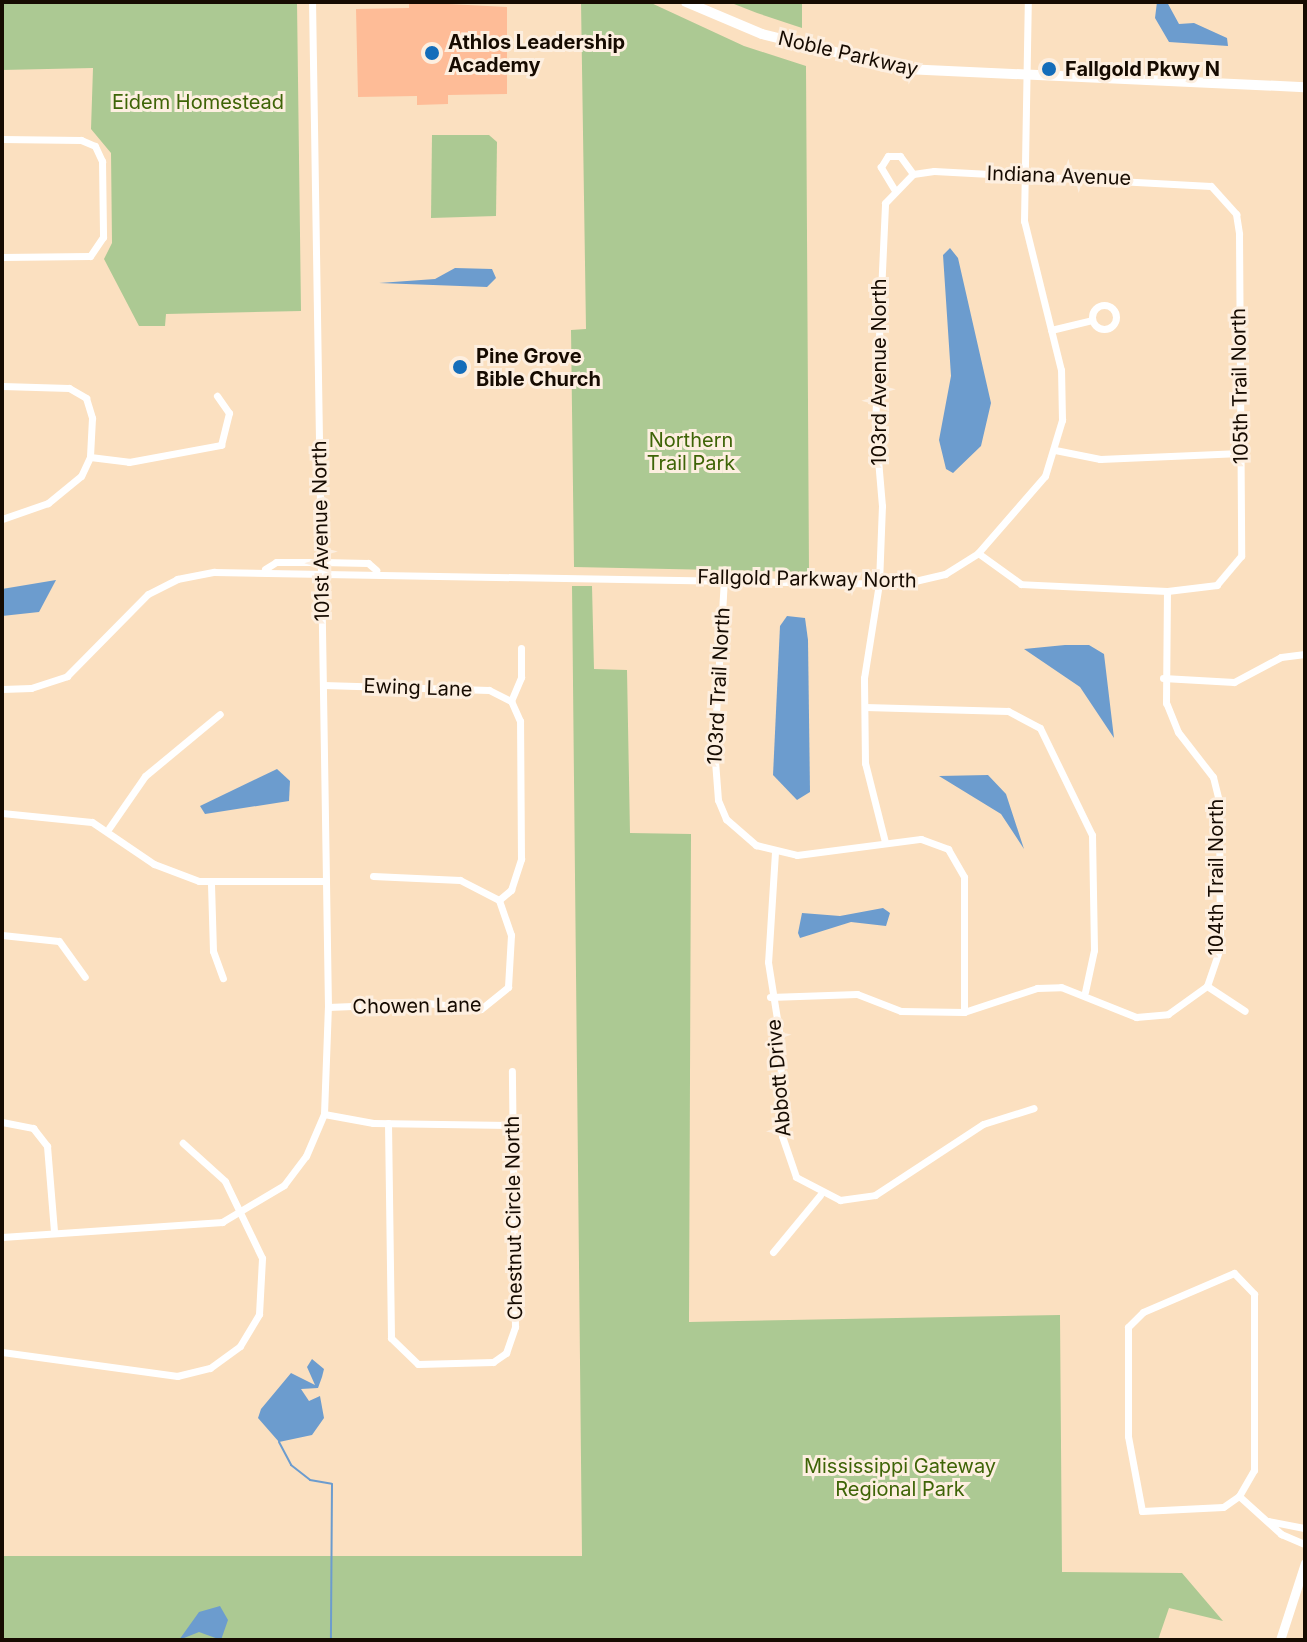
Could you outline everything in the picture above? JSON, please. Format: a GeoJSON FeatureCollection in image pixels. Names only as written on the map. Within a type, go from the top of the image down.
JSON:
{"type":"FeatureCollection","features":[{"type":"Feature","properties":{"kind":"main road","name":"Noble Parkway"},"geometry":{"type":"LineString","coordinates":[[686,2],[762,34],[862,61],[948,74],[1305,87]]}},
{"type":"Feature","properties":{"kind":"street","name":"101st Avenue North"},"geometry":{"type":"LineString","coordinates":[[312,2],[328,1007],[324,1114]]}},
{"type":"Feature","properties":{"kind":"street","name":"Fallgold Parkway North"},"geometry":{"type":"LineString","coordinates":[[265,569],[322,573],[376,570],[879,583],[935,577],[978,553],[1031,498],[1055,450],[1064,393],[1024,221],[1022,174],[1028,2]]}},
{"type":"Feature","properties":{"kind":"street"},"geometry":{"type":"LineString","coordinates":[[2,139],[89,141],[100,152],[102,202],[102,247],[90,256],[2,257]]}},
{"type":"Feature","properties":{"kind":"street"},"geometry":{"type":"LineString","coordinates":[[888,156],[900,156],[913,174],[894,189],[881,167],[888,156]]}},
{"type":"Feature","properties":{"kind":"street","name":"Indiana Avenue"},"geometry":{"type":"LineString","coordinates":[[913,174],[1022,174],[1193,182],[1225,195]]}},
{"type":"Feature","properties":{"kind":"street","name":"103rd Avenue North"},"geometry":{"type":"LineString","coordinates":[[885,842],[865,763],[865,656],[879,583],[880,224],[894,189]]}},
{"type":"Feature","properties":{"kind":"street","name":"105th Trail North"},"geometry":{"type":"LineString","coordinates":[[1167,591],[1204,589],[1228,577],[1241,556],[1239,234],[1225,195]]}},
{"type":"Feature","properties":{"kind":"street"},"geometry":{"type":"LineString","coordinates":[[1051,330],[1092,320]]}},
{"type":"Feature","properties":{"kind":"street"},"geometry":{"type":"LineString","coordinates":[[2,386],[59,386],[86,398],[90,457],[61,494],[2,519]]}},
{"type":"Feature","properties":{"kind":"street"},"geometry":{"type":"LineString","coordinates":[[90,457],[129,462],[221,445],[229,413],[217,396]]}},
{"type":"Feature","properties":{"kind":"street"},"geometry":{"type":"LineString","coordinates":[[1055,450],[1100,459],[1241,453]]}},
{"type":"Feature","properties":{"kind":"street"},"geometry":{"type":"LineString","coordinates":[[978,553],[1021,584],[1167,591]]}},
{"type":"Feature","properties":{"kind":"street","name":"Fallgold Parkway North"},"geometry":{"type":"LineString","coordinates":[[265,569],[276,562],[322,562],[368,563],[376,570]]}},
{"type":"Feature","properties":{"kind":"street"},"geometry":{"type":"LineString","coordinates":[[2,689],[31,688],[67,676],[161,585],[265,569]]}},
{"type":"Feature","properties":{"kind":"street","name":"103rd Trail North"},"geometry":{"type":"LineString","coordinates":[[724,579],[714,748],[718,800],[738,834],[775,852],[820,854],[885,842],[935,842],[957,861],[965,892],[964,1012]]}},
{"type":"Feature","properties":{"kind":"street","name":"104th Trail North"},"geometry":{"type":"LineString","coordinates":[[1167,591],[1163,678],[1178,732],[1203,757],[1219,801],[1220,948],[1207,986]]}},
{"type":"Feature","properties":{"kind":"street"},"geometry":{"type":"LineString","coordinates":[[373,876],[460,880],[499,900],[511,890],[521,859],[520,721],[511,701],[521,677],[521,648]]}},
{"type":"Feature","properties":{"kind":"street"},"geometry":{"type":"LineString","coordinates":[[1163,678],[1234,682],[1281,657],[1305,654]]}},
{"type":"Feature","properties":{"kind":"street","name":"Ewing Lane"},"geometry":{"type":"LineString","coordinates":[[323,685],[489,690],[511,701]]}},
{"type":"Feature","properties":{"kind":"street"},"geometry":{"type":"LineString","coordinates":[[865,707],[1008,711],[1040,728],[1092,835],[1094,950],[1085,992]]}},
{"type":"Feature","properties":{"kind":"street"},"geometry":{"type":"LineString","coordinates":[[109,828],[152,768],[220,714]]}},
{"type":"Feature","properties":{"kind":"street"},"geometry":{"type":"LineString","coordinates":[[2,813],[67,816],[109,828],[168,872],[211,884],[326,881]]}},
{"type":"Feature","properties":{"kind":"street","name":"Abbott Drive"},"geometry":{"type":"LineString","coordinates":[[775,852],[767,900],[770,997],[780,1038],[786,1159],[796,1177],[820,1195]]}},
{"type":"Feature","properties":{"kind":"street"},"geometry":{"type":"LineString","coordinates":[[211,884],[213,951],[223,978]]}},
{"type":"Feature","properties":{"kind":"street","name":"Chowen Lane"},"geometry":{"type":"LineString","coordinates":[[328,1007],[427,1003],[481,1009],[503,996],[511,974],[511,935],[499,900]]}},
{"type":"Feature","properties":{"kind":"street"},"geometry":{"type":"LineString","coordinates":[[2,935],[59,941],[85,977]]}},
{"type":"Feature","properties":{"kind":"street"},"geometry":{"type":"LineString","coordinates":[[770,997],[857,994],[901,1011],[964,1012],[1037,988],[1085,992],[1115,1012],[1136,1017],[1168,1014],[1207,986],[1245,1011]]}},
{"type":"Feature","properties":{"kind":"street","name":"Chestnut Circle North"},"geometry":{"type":"LineString","coordinates":[[388,1123],[391,1338],[408,1361],[440,1366],[493,1362],[512,1342],[512,1071]]}},
{"type":"Feature","properties":{"kind":"street"},"geometry":{"type":"LineString","coordinates":[[773,1252],[820,1195],[840,1200],[875,1195],[983,1124],[1034,1108]]}},
{"type":"Feature","properties":{"kind":"street"},"geometry":{"type":"LineString","coordinates":[[2,1237],[199,1227],[242,1213],[291,1176],[324,1114],[388,1123],[513,1125]]}},
{"type":"Feature","properties":{"kind":"street"},"geometry":{"type":"LineString","coordinates":[[2,1122],[33,1128],[47,1146],[54,1232]]}},
{"type":"Feature","properties":{"kind":"street"},"geometry":{"type":"LineString","coordinates":[[2,1352],[162,1376],[210,1368],[240,1346],[264,1294],[262,1258],[242,1213],[216,1170],[183,1143]]}},
{"type":"Feature","properties":{"kind":"street"},"geometry":{"type":"LineString","coordinates":[[1221,1274],[1244,1277],[1254,1294],[1257,1456],[1239,1496],[1211,1511],[1142,1511],[1135,1500],[1128,1436],[1130,1321],[1221,1274]]}},
{"type":"Feature","properties":{"kind":"street"},"geometry":{"type":"LineString","coordinates":[[1239,1496],[1268,1521],[1305,1544]]}},
{"type":"Feature","properties":{"kind":"street"},"geometry":{"type":"LineString","coordinates":[[1268,1521],[1305,1528]]}},
{"type":"Feature","properties":{"kind":"street"},"geometry":{"type":"LineString","coordinates":[[1280,1640],[1305,1563]]}},
{"type":"Feature","properties":{"kind":"green space","name":"Eidem Homestead"},"geometry":{"type":"Polygon","coordinates":[[[2,2],[297,2],[301,311],[166,314],[165,326],[139,326],[104,259],[112,243],[111,153],[91,129],[93,68],[2,70],[2,2]]]}},
{"type":"Feature","properties":{"kind":"green space","name":"Northern Trail Park"},"geometry":{"type":"Polygon","coordinates":[[[581,2],[649,2],[744,46],[806,66],[809,572],[574,567],[571,330],[586,329],[581,2]]]}},
{"type":"Feature","properties":{"kind":"green space"},"geometry":{"type":"Polygon","coordinates":[[[729,2],[802,2],[802,28],[757,13],[729,2]]]}},
{"type":"Feature","properties":{"kind":"green space"},"geometry":{"type":"Polygon","coordinates":[[[432,135],[489,135],[497,142],[496,216],[431,218],[432,135]]]}},
{"type":"Feature","properties":{"kind":"green space","name":"Mississippi Gateway Regional Park"},"geometry":{"type":"Polygon","coordinates":[[[572,586],[592,586],[594,669],[627,670],[630,833],[691,834],[689,1322],[1060,1315],[1062,1572],[1182,1573],[1223,1621],[1169,1608],[1158,1640],[2,1640],[2,1556],[582,1556],[572,586]]]}},
{"type":"Feature","properties":{"kind":"water"},"geometry":{"type":"Polygon","coordinates":[[[1157,2],[1167,2],[1179,24],[1194,23],[1227,38],[1228,46],[1169,42],[1155,18],[1157,2]]]}},
{"type":"Feature","properties":{"kind":"water"},"geometry":{"type":"Polygon","coordinates":[[[950,248],[958,258],[991,403],[981,446],[953,473],[946,469],[939,440],[951,376],[943,255],[950,248]]]}},
{"type":"Feature","properties":{"kind":"water"},"geometry":{"type":"Polygon","coordinates":[[[455,268],[492,269],[496,278],[487,287],[379,283],[435,279],[455,268]]]}},
{"type":"Feature","properties":{"kind":"water"},"geometry":{"type":"Polygon","coordinates":[[[56,580],[39,612],[2,616],[2,589],[56,580]]]}},
{"type":"Feature","properties":{"kind":"water"},"geometry":{"type":"Polygon","coordinates":[[[787,616],[805,618],[808,640],[810,792],[797,800],[773,775],[780,626],[787,616]]]}},
{"type":"Feature","properties":{"kind":"water"},"geometry":{"type":"Polygon","coordinates":[[[1089,645],[1104,654],[1114,738],[1080,687],[1024,649],[1089,645]]]}},
{"type":"Feature","properties":{"kind":"water"},"geometry":{"type":"Polygon","coordinates":[[[277,769],[290,781],[289,801],[205,814],[200,806],[277,769]]]}},
{"type":"Feature","properties":{"kind":"water"},"geometry":{"type":"Polygon","coordinates":[[[988,775],[1006,794],[1024,849],[1001,814],[939,776],[988,775]]]}},
{"type":"Feature","properties":{"kind":"water"},"geometry":{"type":"Polygon","coordinates":[[[883,908],[890,913],[886,926],[851,922],[800,938],[798,933],[802,913],[840,916],[883,908]]]}},
{"type":"Feature","properties":{"kind":"water"},"geometry":{"type":"Polygon","coordinates":[[[312,1359],[324,1369],[318,1388],[301,1389],[309,1401],[320,1396],[324,1418],[312,1435],[279,1442],[258,1418],[261,1409],[291,1373],[315,1385],[307,1367],[312,1359]]]}},
{"type":"Feature","properties":{"kind":"water"},"geometry":{"type":"Polygon","coordinates":[[[220,1606],[228,1620],[221,1640],[199,1632],[179,1640],[199,1612],[220,1606]]]}},
{"type":"Feature","properties":{"kind":"building","name":"Athlos Leadership Academy"},"geometry":{"type":"Polygon","coordinates":[[[409,2],[507,7],[507,94],[448,95],[448,104],[417,105],[417,96],[358,97],[356,9],[409,8],[409,2]]]}},
{"type":"Feature","properties":{"kind":"waterway"},"geometry":{"type":"LineString","coordinates":[[279,1442],[291,1465],[310,1480],[332,1484],[331,1640]]}},
{"type":"Feature","properties":{"kind":"place","name":"Athlos Leadership Academy"},"geometry":{"type":"Point","coordinates":[432,53]}},
{"type":"Feature","properties":{"kind":"place","name":"Fallgold Pkwy N"},"geometry":{"type":"Point","coordinates":[1049,69]}},
{"type":"Feature","properties":{"kind":"place","name":"Pine Grove Bible Church"},"geometry":{"type":"Point","coordinates":[460,367]}}]}
